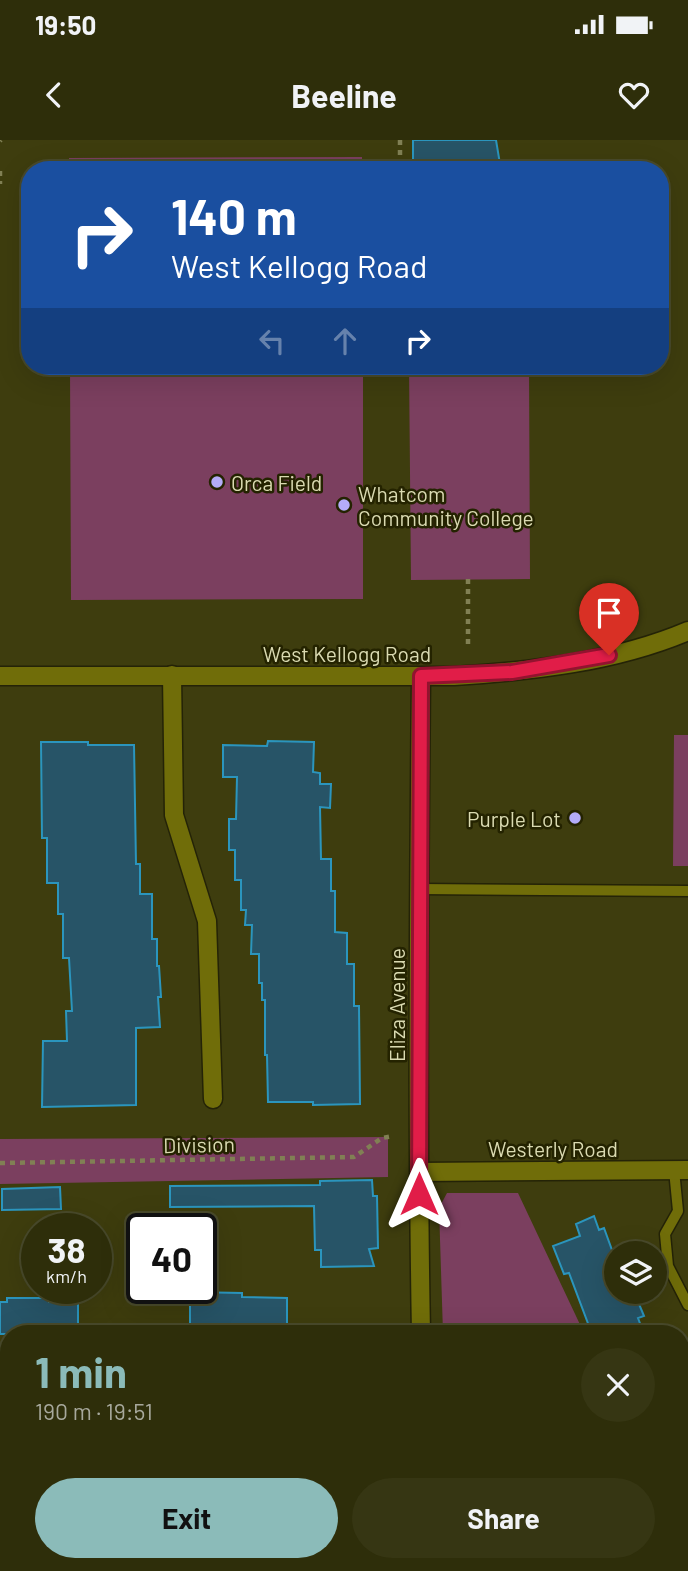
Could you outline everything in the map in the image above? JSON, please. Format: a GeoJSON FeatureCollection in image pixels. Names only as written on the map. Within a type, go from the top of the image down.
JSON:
{"type":"FeatureCollection","features":[{"type":"Feature","properties":{"kind":"street","name":"West Kellogg Road"},"geometry":{"type":"LineString","coordinates":[[0,676],[421,676],[512,672],[628,650],[688,631]]}},
{"type":"Feature","properties":{"kind":"street"},"geometry":{"type":"LineString","coordinates":[[172,676],[174,815],[206,921],[213,1099]]}},
{"type":"Feature","properties":{"kind":"street","name":"Eliza Avenue"},"geometry":{"type":"LineString","coordinates":[[421,676],[421,1325]]}},
{"type":"Feature","properties":{"kind":"street","name":"Westerly Road"},"geometry":{"type":"LineString","coordinates":[[419,1172],[681,1170]]}},
{"type":"Feature","properties":{"kind":"lane"},"geometry":{"type":"LineString","coordinates":[[419,889],[688,891]]}},
{"type":"Feature","properties":{"kind":"lane"},"geometry":{"type":"LineString","coordinates":[[681,1170],[683,1212],[665,1234],[668,1266],[688,1305]]}},
{"type":"Feature","properties":{"kind":"path"},"geometry":{"type":"LineString","coordinates":[[400,140],[400,161]]}},
{"type":"Feature","properties":{"kind":"path"},"geometry":{"type":"LineString","coordinates":[[0,171],[0,184]]}},
{"type":"Feature","properties":{"kind":"path"},"geometry":{"type":"LineString","coordinates":[[468,579],[468,645]]}},
{"type":"Feature","properties":{"kind":"path","name":"Division"},"geometry":{"type":"LineString","coordinates":[[0,1163],[354,1157],[382,1138],[393,1136]]}},
{"type":"Feature","properties":{"kind":"shaded area"},"geometry":{"type":"Polygon","coordinates":[[[362,157],[362,161],[69,161],[69,158],[362,157]]]}},
{"type":"Feature","properties":{"kind":"shaded area","name":"Orca Field"},"geometry":{"type":"Polygon","coordinates":[[[70,375],[363,375],[363,599],[71,600],[70,375]]]}},
{"type":"Feature","properties":{"kind":"shaded area"},"geometry":{"type":"Polygon","coordinates":[[[409,375],[529,375],[530,579],[411,580],[409,375]]]}},
{"type":"Feature","properties":{"kind":"shaded area"},"geometry":{"type":"Polygon","coordinates":[[[674,735],[688,735],[688,866],[673,866],[674,735]]]}},
{"type":"Feature","properties":{"kind":"shaded area"},"geometry":{"type":"Polygon","coordinates":[[[388,1137],[388,1177],[0,1184],[0,1139],[388,1137]]]}},
{"type":"Feature","properties":{"kind":"shaded area"},"geometry":{"type":"Polygon","coordinates":[[[447,1193],[518,1193],[580,1325],[443,1325],[439,1208],[447,1193]]]}},
{"type":"Feature","properties":{"kind":"building"},"geometry":{"type":"Polygon","coordinates":[[[413,140],[496,140],[500,161],[413,161],[413,140]]]}},
{"type":"Feature","properties":{"kind":"building"},"geometry":{"type":"Polygon","coordinates":[[[268,741],[314,742],[313,772],[320,773],[320,784],[331,784],[330,808],[320,807],[321,859],[331,859],[331,891],[335,891],[335,932],[347,933],[347,964],[354,964],[354,1006],[359,1006],[360,1104],[268,1102],[265,1000],[262,1000],[262,983],[259,983],[259,954],[251,954],[252,925],[245,925],[246,910],[241,910],[241,880],[235,880],[235,850],[229,850],[229,819],[236,819],[237,777],[223,777],[223,745],[267,746],[268,741]]]}},
{"type":"Feature","properties":{"kind":"building"},"geometry":{"type":"Polygon","coordinates":[[[41,742],[134,745],[136,864],[140,864],[140,894],[152,894],[152,939],[157,939],[161,997],[158,997],[160,1027],[136,1028],[136,1105],[42,1107],[43,1041],[67,1041],[66,1011],[72,1011],[69,958],[63,958],[63,914],[58,914],[58,883],[47,883],[47,838],[42,838],[41,742]]]}},
{"type":"Feature","properties":{"kind":"building"},"geometry":{"type":"Polygon","coordinates":[[[372,1180],[373,1196],[377,1196],[378,1248],[369,1249],[374,1266],[321,1267],[321,1250],[315,1250],[314,1206],[170,1207],[170,1186],[320,1185],[320,1181],[372,1180]]]}},
{"type":"Feature","properties":{"kind":"building"},"geometry":{"type":"Polygon","coordinates":[[[60,1187],[61,1209],[2,1210],[2,1189],[60,1187]]]}},
{"type":"Feature","properties":{"kind":"building"},"geometry":{"type":"Polygon","coordinates":[[[594,1216],[599,1230],[604,1228],[609,1241],[604,1241],[604,1304],[639,1304],[644,1316],[638,1318],[641,1325],[589,1325],[569,1273],[564,1274],[553,1246],[580,1236],[576,1224],[594,1216]]]}},
{"type":"Feature","properties":{"kind":"building"},"geometry":{"type":"Polygon","coordinates":[[[217,1293],[242,1293],[242,1297],[287,1298],[287,1325],[190,1325],[190,1304],[217,1304],[217,1293]]]}},
{"type":"Feature","properties":{"kind":"building"},"geometry":{"type":"Polygon","coordinates":[[[7,1298],[21,1298],[21,1304],[78,1304],[78,1325],[0,1325],[0,1302],[7,1302],[7,1298]]]}},
{"type":"Feature","properties":{"kind":"place","name":"Orca Field"},"geometry":{"type":"Point","coordinates":[217,482]}},
{"type":"Feature","properties":{"kind":"place","name":"Whatcom Community College"},"geometry":{"type":"Point","coordinates":[344,505]}},
{"type":"Feature","properties":{"kind":"place","name":"Purple Lot"},"geometry":{"type":"Point","coordinates":[575,818]}},
{"type":"Feature","properties":{"kind":"route"},"geometry":{"type":"LineString","coordinates":[[419,1194],[421,676],[512,672],[609,655]]}}]}
